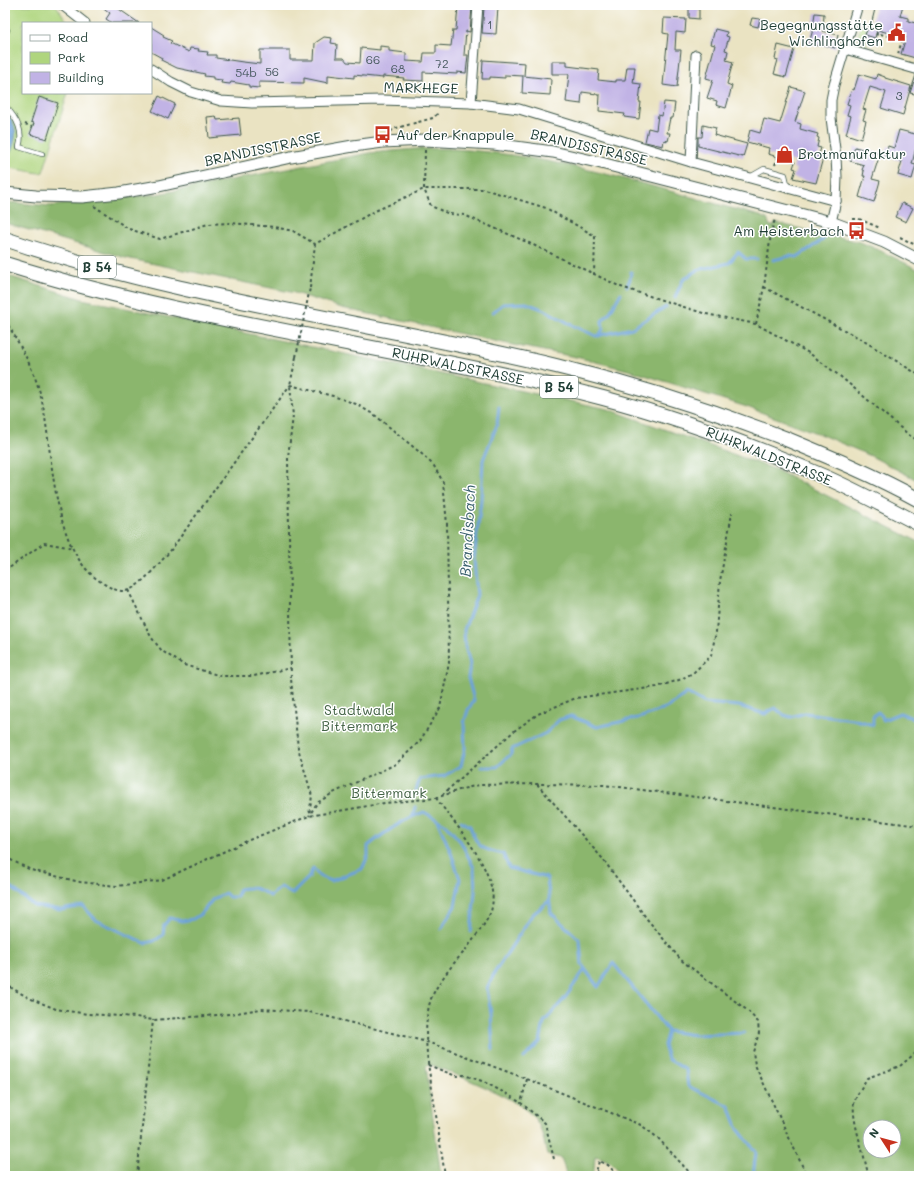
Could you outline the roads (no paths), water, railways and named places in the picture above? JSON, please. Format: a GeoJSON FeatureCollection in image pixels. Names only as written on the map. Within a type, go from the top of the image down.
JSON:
{"type":"FeatureCollection","features":[{"type":"Feature","properties":{"kind":"highway","name":"B 54"},"geometry":{"type":"LineString","coordinates":[[5,239],[108,270],[190,290],[488,351],[631,385],[734,419],[808,448],[872,476],[919,500]]}},
{"type":"Feature","properties":{"kind":"highway","name":"RUHRWALDSTRASSE"},"geometry":{"type":"LineString","coordinates":[[5,264],[86,287],[181,310],[537,382],[606,399],[696,427],[776,456],[851,489],[919,524]]}},
{"type":"Feature","properties":{"kind":"street"},"geometry":{"type":"LineString","coordinates":[[62,5],[84,22]]}},
{"type":"Feature","properties":{"kind":"street"},"geometry":{"type":"LineString","coordinates":[[471,103],[478,5]]}},
{"type":"Feature","properties":{"kind":"street"},"geometry":{"type":"LineString","coordinates":[[831,222],[836,201],[837,177],[831,118],[832,100],[834,85],[858,5]]}},
{"type":"Feature","properties":{"kind":"street"},"geometry":{"type":"LineString","coordinates":[[845,49],[919,70]]}},
{"type":"Feature","properties":{"kind":"street"},"geometry":{"type":"LineString","coordinates":[[691,162],[696,55]]}},
{"type":"Feature","properties":{"kind":"street","name":"MARKHEGE"},"geometry":{"type":"LineString","coordinates":[[152,70],[190,92],[221,101],[252,103],[382,100],[471,103],[519,109],[691,162],[836,201]]}},
{"type":"Feature","properties":{"kind":"street","name":"BRANDISSTRASSE"},"geometry":{"type":"LineString","coordinates":[[5,193],[36,196],[82,197],[119,193],[159,186],[291,157],[353,146],[383,142],[425,140],[463,142],[528,148],[597,162],[831,222],[884,242],[919,260]]}},
{"type":"Feature","properties":{"kind":"lane"},"geometry":{"type":"LineString","coordinates":[[5,106],[13,114],[20,128],[20,147],[42,154]]}},
{"type":"Feature","properties":{"kind":"water"},"geometry":{"type":"Polygon","coordinates":[[[6,112],[13,122],[15,137],[10,154],[5,160],[5,113],[6,112]]]}},
{"type":"Feature","properties":{"kind":"waterway"},"geometry":{"type":"LineString","coordinates":[[773,260],[790,256],[797,257],[824,239]]}},
{"type":"Feature","properties":{"kind":"waterway"},"geometry":{"type":"LineString","coordinates":[[675,297],[683,280],[697,270],[729,263],[738,252],[746,259],[757,259]]}},
{"type":"Feature","properties":{"kind":"waterway"},"geometry":{"type":"LineString","coordinates":[[627,286],[631,272]]}},
{"type":"Feature","properties":{"kind":"waterway"},"geometry":{"type":"LineString","coordinates":[[599,336],[603,329],[602,321],[610,312],[621,293]]}},
{"type":"Feature","properties":{"kind":"waterway","name":"Brandisbach"},"geometry":{"type":"LineString","coordinates":[[493,312],[503,304],[526,303],[545,310],[596,336],[632,328],[666,307]]}},
{"type":"Feature","properties":{"kind":"waterway","name":"Brandisbach"},"geometry":{"type":"LineString","coordinates":[[416,790],[420,779],[444,776],[461,766],[465,748],[464,723],[468,710],[474,700],[468,678],[470,664],[465,646],[464,630],[477,595],[474,560],[481,500],[483,460],[497,425],[499,407]]}},
{"type":"Feature","properties":{"kind":"waterway"},"geometry":{"type":"LineString","coordinates":[[481,767],[497,767],[511,754],[512,749],[546,733],[559,720],[571,716],[597,727],[642,717],[668,707],[687,693],[705,703],[739,706],[765,714],[775,708],[784,715],[791,717],[805,713],[853,719],[873,725],[873,716],[878,712],[882,716],[883,720],[900,713],[919,720]]}},
{"type":"Feature","properties":{"kind":"waterway","name":"Brandisbach"},"geometry":{"type":"LineString","coordinates":[[413,815],[415,807]]}},
{"type":"Feature","properties":{"kind":"waterway"},"geometry":{"type":"LineString","coordinates":[[5,882],[34,906],[61,910],[83,906],[96,920],[145,943],[154,941],[163,935],[164,925],[170,918],[182,921],[193,919],[202,913],[213,899],[225,893],[229,897],[237,897],[239,889],[252,888],[270,896],[281,887],[292,894],[309,877],[313,868],[319,876],[331,881],[362,869],[368,856],[368,846],[394,826],[424,812],[445,824],[461,842],[474,868],[475,891],[471,932]]}},
{"type":"Feature","properties":{"kind":"waterway"},"geometry":{"type":"LineString","coordinates":[[437,820],[450,850],[460,879],[455,906],[441,929]]}},
{"type":"Feature","properties":{"kind":"waterway"},"geometry":{"type":"LineString","coordinates":[[461,821],[470,826],[475,839],[481,846],[490,851],[503,854],[509,868],[547,878],[551,913],[580,940],[582,965],[598,987],[613,963],[668,1031],[664,1045],[668,1059],[686,1070],[688,1086],[729,1106],[738,1129],[756,1152],[753,1176]]}},
{"type":"Feature","properties":{"kind":"waterway"},"geometry":{"type":"LineString","coordinates":[[493,1050],[491,1014],[487,988],[495,972],[532,915],[549,901]]}},
{"type":"Feature","properties":{"kind":"waterway"},"geometry":{"type":"LineString","coordinates":[[524,1058],[540,1042],[544,1022],[565,998],[585,969]]}},
{"type":"Feature","properties":{"kind":"waterway"},"geometry":{"type":"LineString","coordinates":[[668,1031],[694,1035],[744,1033]]}},
{"type":"Feature","properties":{"kind":"place","name":"Begegnungsstätte Wichlinghofen"},"geometry":{"type":"Point","coordinates":[896,33]}},
{"type":"Feature","properties":{"kind":"place","name":"Auf der Knappule"},"geometry":{"type":"Point","coordinates":[383,135]}},
{"type":"Feature","properties":{"kind":"place","name":"Brotmanufaktur"},"geometry":{"type":"Point","coordinates":[785,154]}},
{"type":"Feature","properties":{"kind":"place","name":"Am Heisterbach"},"geometry":{"type":"Point","coordinates":[857,231]}},
{"type":"Feature","properties":{"kind":"park label","name":"Stadtwald Bittermark"},"geometry":{"type":"Point","coordinates":[359,718]}},
{"type":"Feature","properties":{"kind":"park label","name":"Bittermark"},"geometry":{"type":"Point","coordinates":[389,793]}}]}
